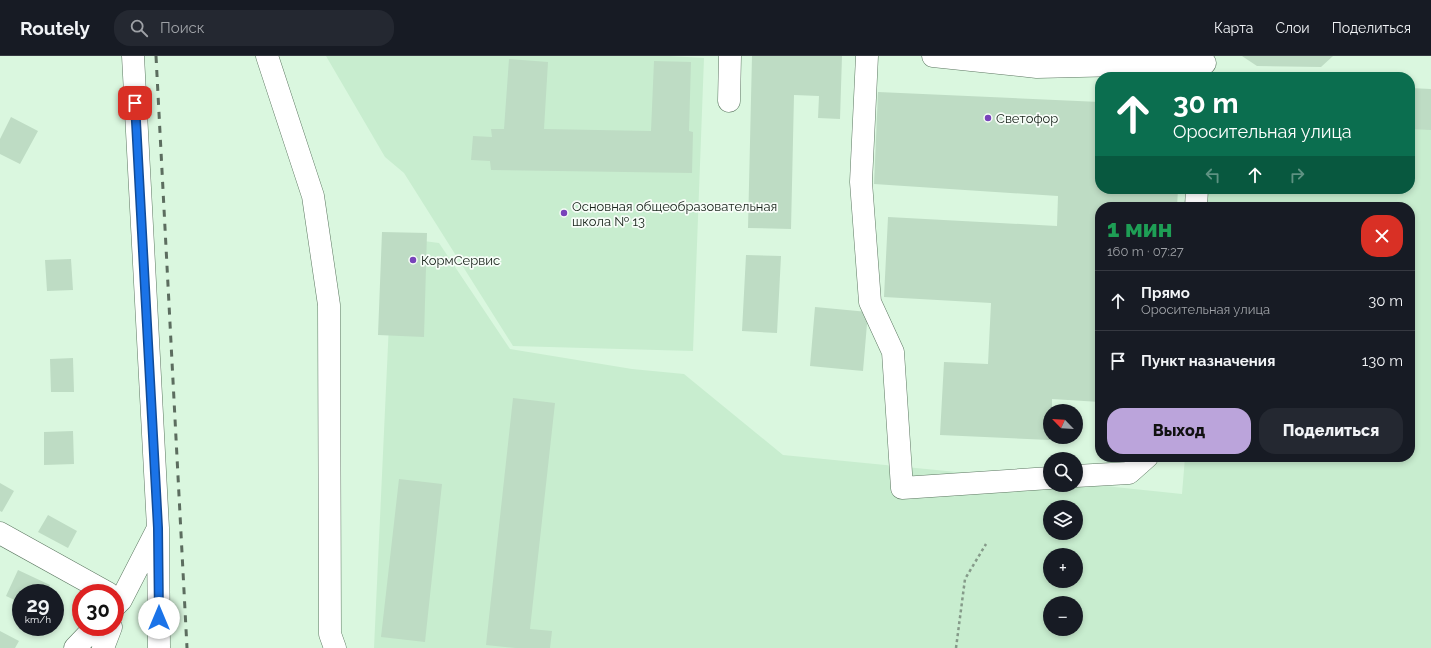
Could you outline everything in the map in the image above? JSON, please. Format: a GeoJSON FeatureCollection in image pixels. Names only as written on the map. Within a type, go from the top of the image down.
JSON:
{"type":"FeatureCollection","features":[{"type":"Feature","properties":{"kind":"street"},"geometry":{"type":"LineString","coordinates":[[133,56],[158,528],[159,648]]}},
{"type":"Feature","properties":{"kind":"street"},"geometry":{"type":"LineString","coordinates":[[267,56],[313,196],[329,305],[331,643]]}},
{"type":"Feature","properties":{"kind":"street"},"geometry":{"type":"LineString","coordinates":[[729,101],[730,56]]}},
{"type":"Feature","properties":{"kind":"street"},"geometry":{"type":"LineString","coordinates":[[867,56],[861,182],[870,302],[893,352],[902,488],[1043,478]]}},
{"type":"Feature","properties":{"kind":"street"},"geometry":{"type":"LineString","coordinates":[[933,56],[1038,61],[1205,65]]}},
{"type":"Feature","properties":{"kind":"street"},"geometry":{"type":"LineString","coordinates":[[1083,476],[1129,473],[1141,462]]}},
{"type":"Feature","properties":{"kind":"street"},"geometry":{"type":"LineString","coordinates":[[124,587],[158,528]]}},
{"type":"Feature","properties":{"kind":"street"},"geometry":{"type":"LineString","coordinates":[[0,533],[85,584]]}},
{"type":"Feature","properties":{"kind":"street"},"geometry":{"type":"LineString","coordinates":[[75,648],[86,636]]}},
{"type":"Feature","properties":{"kind":"street"},"geometry":{"type":"LineString","coordinates":[[103,648],[107,636]]}},
{"type":"Feature","properties":{"kind":"path"},"geometry":{"type":"LineString","coordinates":[[956,648],[965,579],[986,544]]}},
{"type":"Feature","properties":{"kind":"shaded area","name":"Основная общеобразовательная школа № 13"},"geometry":{"type":"Polygon","coordinates":[[[326,56],[670,56],[704,58],[693,351],[513,346],[404,173],[385,157],[326,56]]]}},
{"type":"Feature","properties":{"kind":"shaded area"},"geometry":{"type":"Polygon","coordinates":[[[1415,92],[1431,94],[1431,648],[374,648],[393,237],[439,243],[510,349],[632,369],[684,374],[783,455],[1043,480],[1043,492],[1083,492],[1083,484],[1182,494],[1185,462],[1415,462],[1415,202],[1205,202],[1206,194],[1415,194],[1415,92]]]}},
{"type":"Feature","properties":{"kind":"building"},"geometry":{"type":"Polygon","coordinates":[[[752,56],[842,56],[840,119],[818,118],[819,96],[794,95],[791,229],[748,228],[752,56]]]}},
{"type":"Feature","properties":{"kind":"building"},"geometry":{"type":"Polygon","coordinates":[[[1242,56],[1333,56],[1321,67],[1257,66],[1242,56]]]}},
{"type":"Feature","properties":{"kind":"building"},"geometry":{"type":"Polygon","coordinates":[[[509,59],[548,62],[544,129],[651,131],[654,61],[691,62],[689,131],[693,132],[692,173],[491,170],[490,161],[471,160],[473,136],[492,137],[491,129],[504,129],[509,59]]]}},
{"type":"Feature","properties":{"kind":"building"},"geometry":{"type":"Polygon","coordinates":[[[1415,88],[1431,89],[1431,130],[1415,129],[1415,88]]]}},
{"type":"Feature","properties":{"kind":"building"},"geometry":{"type":"Polygon","coordinates":[[[878,92],[1095,102],[1095,194],[1178,194],[1177,202],[1095,202],[1095,402],[1052,399],[1052,404],[1043,404],[1043,440],[940,435],[944,362],[988,364],[991,303],[884,297],[888,217],[1057,226],[1058,196],[874,184],[878,92]]]}},
{"type":"Feature","properties":{"kind":"building"},"geometry":{"type":"Polygon","coordinates":[[[11,117],[38,131],[20,164],[0,154],[0,139],[11,117]]]}},
{"type":"Feature","properties":{"kind":"building"},"geometry":{"type":"Polygon","coordinates":[[[382,232],[427,233],[424,337],[378,335],[382,232]]]}},
{"type":"Feature","properties":{"kind":"building"},"geometry":{"type":"Polygon","coordinates":[[[746,255],[781,256],[777,333],[742,331],[746,255]]]}},
{"type":"Feature","properties":{"kind":"building"},"geometry":{"type":"Polygon","coordinates":[[[71,259],[73,290],[47,291],[45,260],[71,259]]]}},
{"type":"Feature","properties":{"kind":"building"},"geometry":{"type":"Polygon","coordinates":[[[815,307],[868,312],[863,371],[810,366],[815,307]]]}},
{"type":"Feature","properties":{"kind":"building"},"geometry":{"type":"Polygon","coordinates":[[[73,358],[74,392],[51,392],[50,359],[73,358]]]}},
{"type":"Feature","properties":{"kind":"building"},"geometry":{"type":"Polygon","coordinates":[[[513,398],[555,403],[530,629],[552,631],[550,648],[516,648],[486,645],[513,398]]]}},
{"type":"Feature","properties":{"kind":"building"},"geometry":{"type":"Polygon","coordinates":[[[73,431],[74,464],[44,465],[44,432],[73,431]]]}},
{"type":"Feature","properties":{"kind":"building"},"geometry":{"type":"Polygon","coordinates":[[[399,479],[442,484],[425,642],[381,637],[399,479]]]}},
{"type":"Feature","properties":{"kind":"building"},"geometry":{"type":"Polygon","coordinates":[[[0,483],[14,491],[2,512],[0,511],[0,483]]]}},
{"type":"Feature","properties":{"kind":"building"},"geometry":{"type":"Polygon","coordinates":[[[48,515],[77,531],[68,548],[38,532],[48,515]]]}},
{"type":"Feature","properties":{"kind":"building"},"geometry":{"type":"Polygon","coordinates":[[[18,570],[48,584],[12,584],[12,599],[6,596],[18,570]]]}},
{"type":"Feature","properties":{"kind":"building"},"geometry":{"type":"Polygon","coordinates":[[[0,631],[19,641],[15,648],[0,648],[0,631]]]}},
{"type":"Feature","properties":{"kind":"railway"},"geometry":{"type":"LineString","coordinates":[[156,56],[187,648]]}},
{"type":"Feature","properties":{"kind":"place","name":"Светофор"},"geometry":{"type":"Point","coordinates":[988,118]}},
{"type":"Feature","properties":{"kind":"place","name":"Основная общеобразовательная школа № 13"},"geometry":{"type":"Point","coordinates":[564,213]}},
{"type":"Feature","properties":{"kind":"place","name":"КормСервис"},"geometry":{"type":"Point","coordinates":[413,260]}},
{"type":"Feature","properties":{"kind":"route"},"geometry":{"type":"LineString","coordinates":[[135,103],[158,528],[159,618]]}}]}
